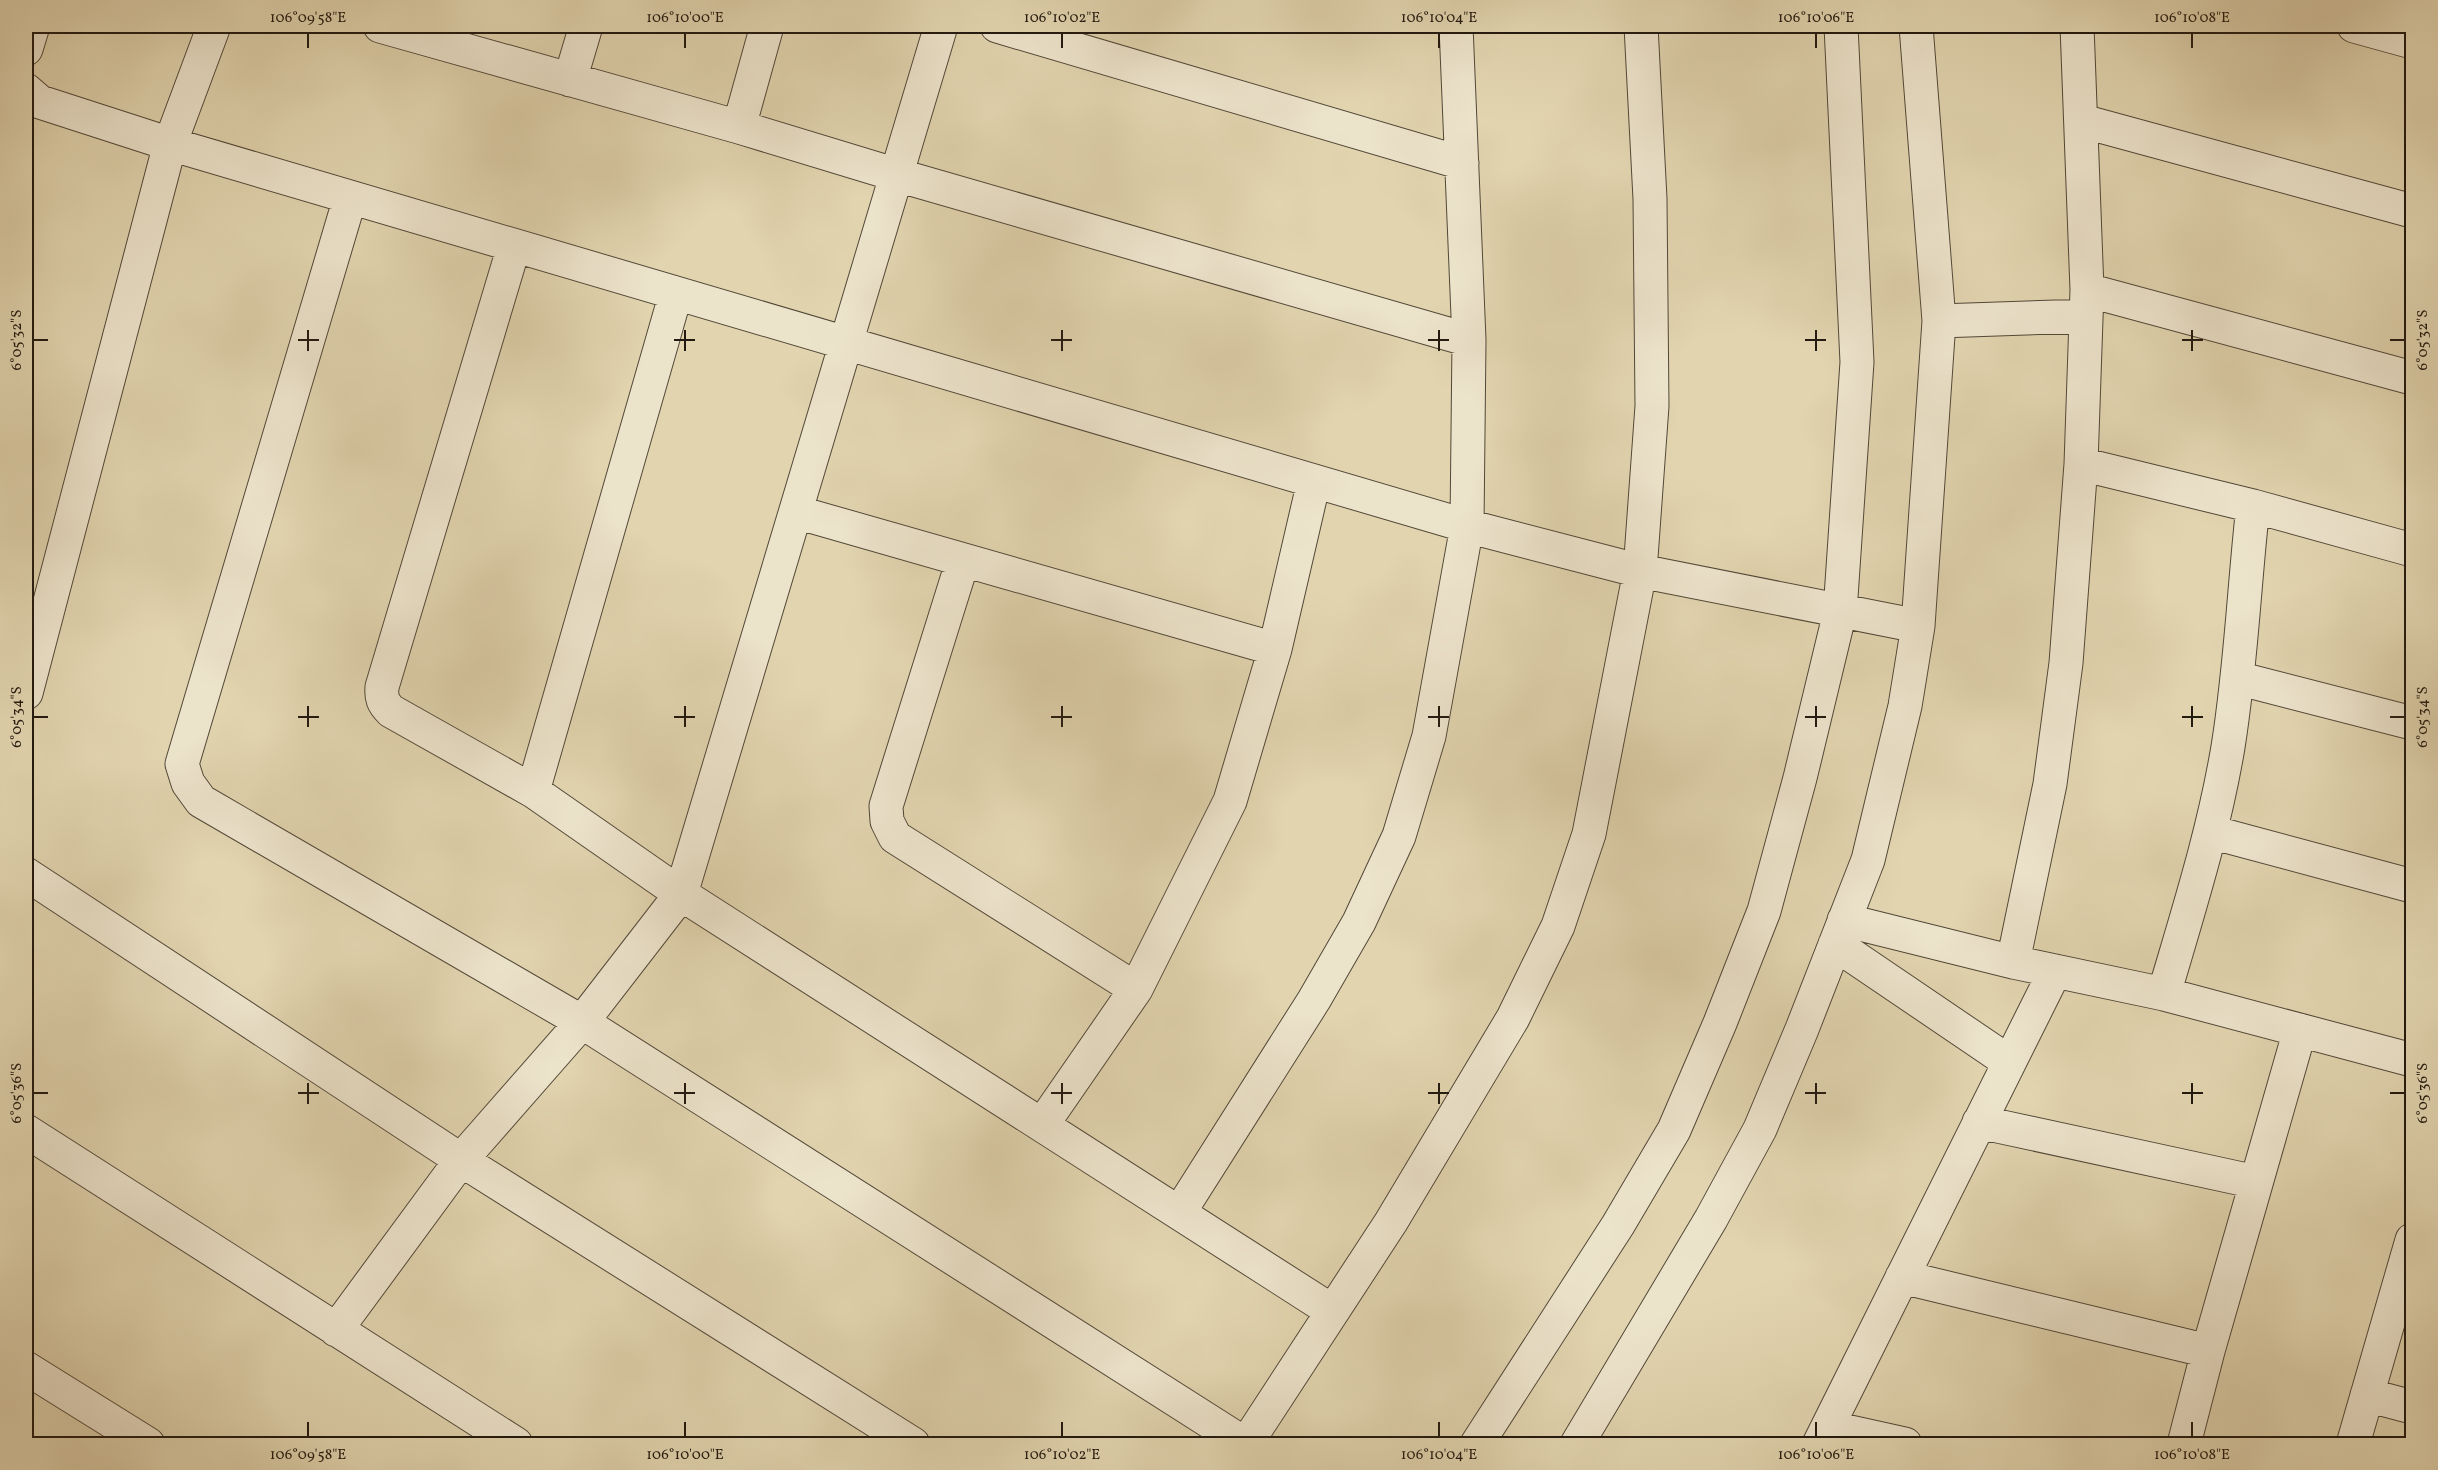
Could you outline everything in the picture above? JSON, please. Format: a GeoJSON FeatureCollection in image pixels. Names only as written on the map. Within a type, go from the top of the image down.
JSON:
{"type":"FeatureCollection","features":[{"type":"Feature","properties":{"kind":"street"},"geometry":{"type":"LineString","coordinates":[[26,49],[33,26]]}},
{"type":"Feature","properties":{"kind":"street"},"geometry":{"type":"LineString","coordinates":[[26,693],[170,144],[214,26]]}},
{"type":"Feature","properties":{"kind":"street"},"geometry":{"type":"LineString","coordinates":[[570,80],[586,26]]}},
{"type":"Feature","properties":{"kind":"street"},"geometry":{"type":"LineString","coordinates":[[739,127],[767,26]]}},
{"type":"Feature","properties":{"kind":"street"},"geometry":{"type":"LineString","coordinates":[[336,1330],[461,1160],[582,1022],[681,894],[941,26]]}},
{"type":"Feature","properties":{"kind":"street"},"geometry":{"type":"LineString","coordinates":[[998,26],[1462,163]]}},
{"type":"Feature","properties":{"kind":"street"},"geometry":{"type":"LineString","coordinates":[[1179,1213],[1314,1000],[1359,922],[1400,836],[1429,736],[1467,526],[1469,340],[1456,26]]}},
{"type":"Feature","properties":{"kind":"street"},"geometry":{"type":"LineString","coordinates":[[350,198],[182,764],[188,783],[201,801],[582,1022],[1245,1444],[1391,1222],[1513,1018],[1558,926],[1589,834],[1640,571],[1653,406],[1650,199],[1641,26]]}},
{"type":"Feature","properties":{"kind":"street"},"geometry":{"type":"LineString","coordinates":[[1477,1444],[1618,1225],[1674,1130],[1720,1023],[1764,911],[1800,778],[1849,614],[1857,362],[1841,26]]}},
{"type":"Feature","properties":{"kind":"street"},"geometry":{"type":"LineString","coordinates":[[1577,1444],[1711,1218],[1760,1129],[1868,860],[1885,794],[1905,706],[1910,624],[1939,321],[1916,26]]}},
{"type":"Feature","properties":{"kind":"street"},"geometry":{"type":"LineString","coordinates":[[2013,962],[2052,773],[2066,663],[2080,464],[2086,303],[2082,121],[2077,26]]}},
{"type":"Feature","properties":{"kind":"street"},"geometry":{"type":"LineString","coordinates":[[2354,26],[2412,42]]}},
{"type":"Feature","properties":{"kind":"street"},"geometry":{"type":"LineString","coordinates":[[397,28],[1469,340]]}},
{"type":"Feature","properties":{"kind":"street"},"geometry":{"type":"LineString","coordinates":[[26,90],[40,102],[170,144],[1467,526],[1640,571],[1849,614],[1910,624]]}},
{"type":"Feature","properties":{"kind":"street"},"geometry":{"type":"LineString","coordinates":[[2082,121],[2412,211]]}},
{"type":"Feature","properties":{"kind":"street"},"geometry":{"type":"LineString","coordinates":[[514,246],[382,687],[381,697],[391,711],[532,791],[681,894],[1332,1311]]}},
{"type":"Feature","properties":{"kind":"street"},"geometry":{"type":"LineString","coordinates":[[532,791],[676,293]]}},
{"type":"Feature","properties":{"kind":"street"},"geometry":{"type":"LineString","coordinates":[[1939,321],[2086,303],[2412,378]]}},
{"type":"Feature","properties":{"kind":"street"},"geometry":{"type":"LineString","coordinates":[[2080,464],[2253,506],[2412,550]]}},
{"type":"Feature","properties":{"kind":"street"},"geometry":{"type":"LineString","coordinates":[[1042,1125],[1136,989],[1230,801],[1275,649],[1314,481]]}},
{"type":"Feature","properties":{"kind":"street"},"geometry":{"type":"LineString","coordinates":[[2164,994],[2211,832],[2228,747],[2237,678],[2253,506]]}},
{"type":"Feature","properties":{"kind":"street"},"geometry":{"type":"LineString","coordinates":[[796,512],[1275,649]]}},
{"type":"Feature","properties":{"kind":"street"},"geometry":{"type":"LineString","coordinates":[[963,560],[886,806],[887,821],[895,837],[1136,989]]}},
{"type":"Feature","properties":{"kind":"street"},"geometry":{"type":"LineString","coordinates":[[2237,678],[2412,723]]}},
{"type":"Feature","properties":{"kind":"street"},"geometry":{"type":"LineString","coordinates":[[2211,832],[2412,886]]}},
{"type":"Feature","properties":{"kind":"street"},"geometry":{"type":"LineString","coordinates":[[26,874],[461,1160],[913,1444]]}},
{"type":"Feature","properties":{"kind":"street"},"geometry":{"type":"LineString","coordinates":[[1839,932],[2013,962],[2164,994],[2412,1060]]}},
{"type":"Feature","properties":{"kind":"street"},"geometry":{"type":"LineString","coordinates":[[1839,932],[2009,1062]]}},
{"type":"Feature","properties":{"kind":"street"},"geometry":{"type":"LineString","coordinates":[[1905,1444],[1824,1436],[2055,971]]}},
{"type":"Feature","properties":{"kind":"street"},"geometry":{"type":"LineString","coordinates":[[2184,1444],[2208,1351],[2300,1030]]}},
{"type":"Feature","properties":{"kind":"street"},"geometry":{"type":"LineString","coordinates":[[1979,1122],[2256,1182]]}},
{"type":"Feature","properties":{"kind":"street"},"geometry":{"type":"LineString","coordinates":[[26,1131],[516,1444]]}},
{"type":"Feature","properties":{"kind":"street"},"geometry":{"type":"LineString","coordinates":[[2353,1444],[2412,1244]]}},
{"type":"Feature","properties":{"kind":"street"},"geometry":{"type":"LineString","coordinates":[[1902,1277],[2208,1351]]}},
{"type":"Feature","properties":{"kind":"street"},"geometry":{"type":"LineString","coordinates":[[26,1368],[147,1444]]}},
{"type":"Feature","properties":{"kind":"street"},"geometry":{"type":"LineString","coordinates":[[2367,1395],[2412,1407]]}}]}
